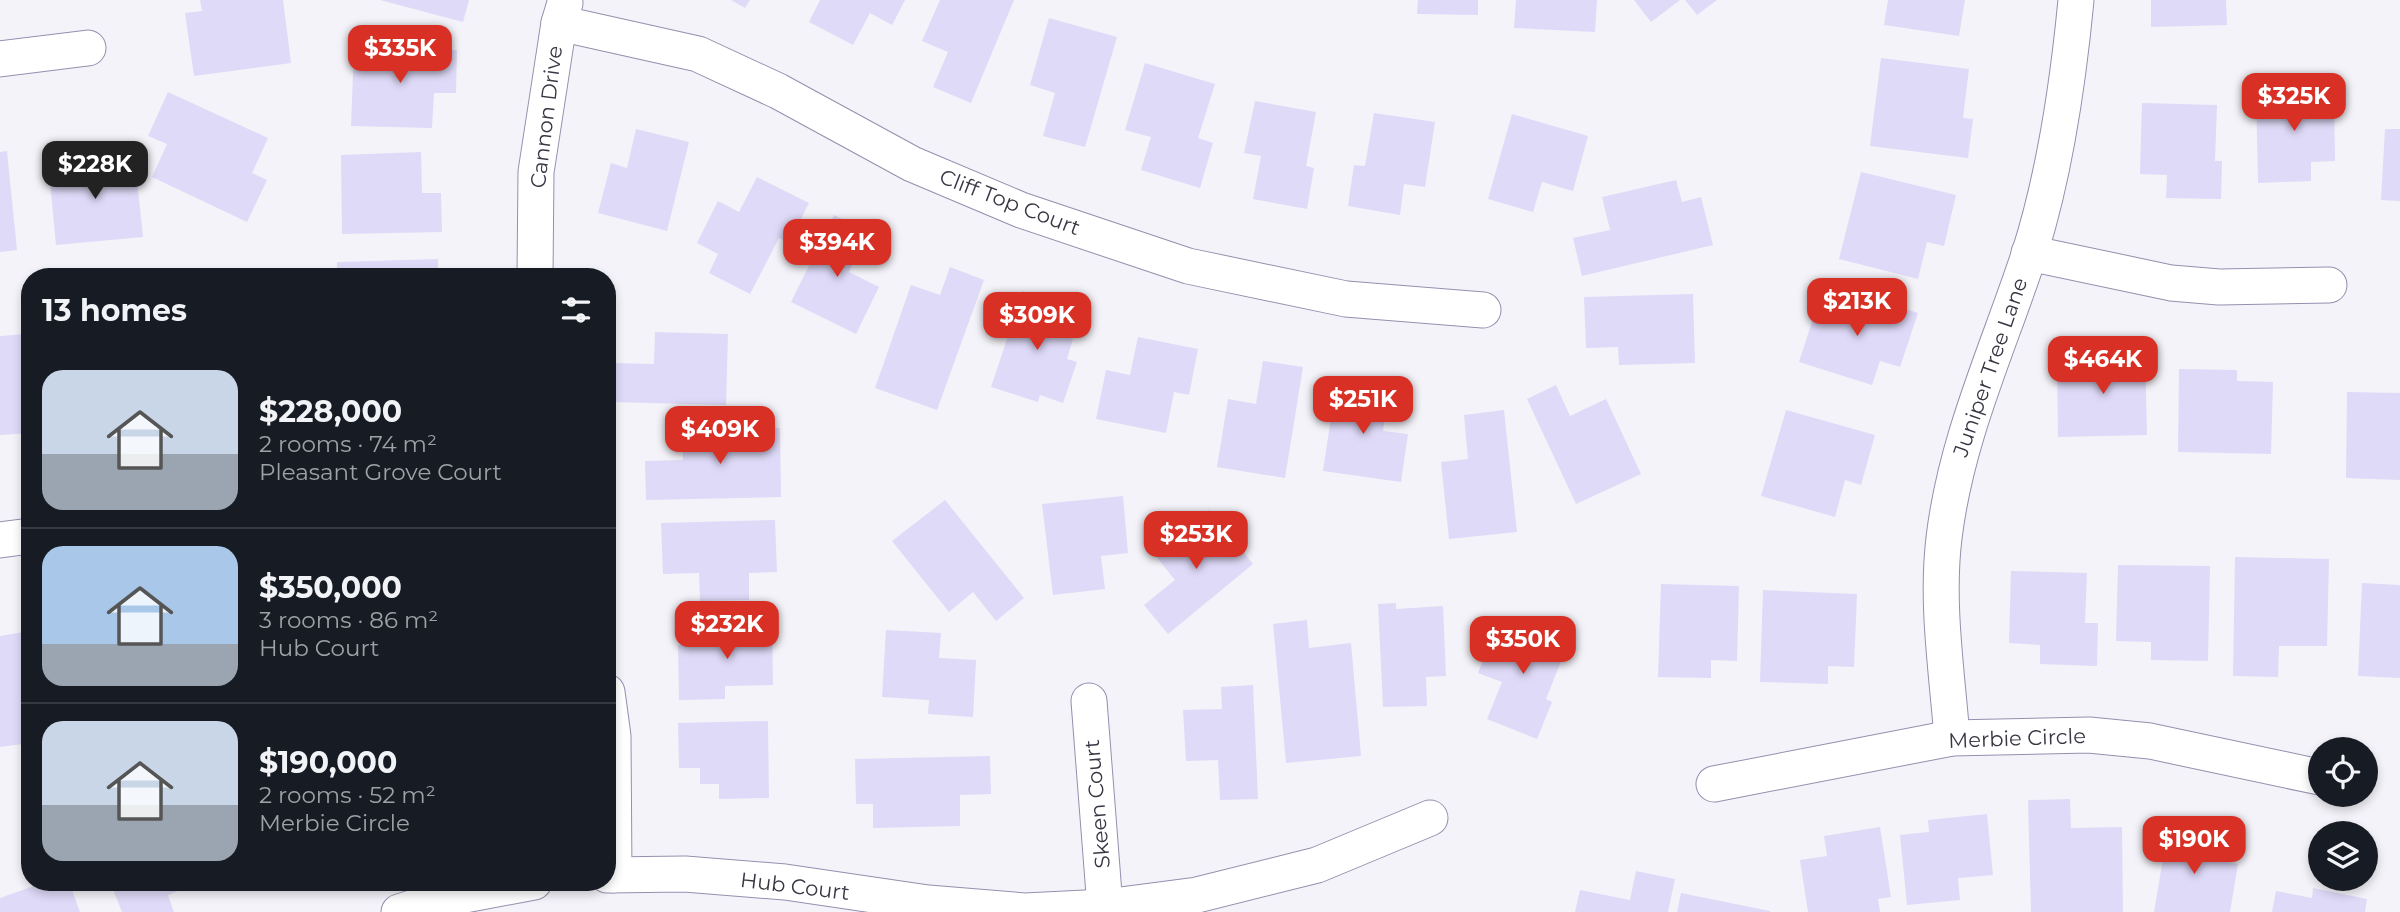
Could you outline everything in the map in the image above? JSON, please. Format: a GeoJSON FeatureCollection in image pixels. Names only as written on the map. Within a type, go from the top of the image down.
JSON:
{"type":"FeatureCollection","features":[{"type":"Feature","properties":{"kind":"street","name":"Juniper Tree Lane"},"geometry":{"type":"LineString","coordinates":[[1952,738],[1942,606],[1944,539],[1956,467],[1978,394],[2029,253],[2054,152],[2070,61],[2076,0]]}},
{"type":"Feature","properties":{"kind":"street","name":"Cannon Drive"},"geometry":{"type":"LineString","coordinates":[[535,268],[536,172],[562,11]]}},
{"type":"Feature","properties":{"kind":"street","name":"Cliff Top Court"},"geometry":{"type":"LineString","coordinates":[[562,11],[698,54],[778,91],[912,164],[1021,210],[1188,266],[1346,299],[1483,310]]}},
{"type":"Feature","properties":{"kind":"street"},"geometry":{"type":"LineString","coordinates":[[0,59],[88,48]]}},
{"type":"Feature","properties":{"kind":"street"},"geometry":{"type":"LineString","coordinates":[[2029,253],[2171,283],[2219,287],[2329,285]]}},
{"type":"Feature","properties":{"kind":"street"},"geometry":{"type":"LineString","coordinates":[[0,540],[21,537]]}},
{"type":"Feature","properties":{"kind":"street","name":"Skeen Court"},"geometry":{"type":"LineString","coordinates":[[1088,701],[1105,907]]}},
{"type":"Feature","properties":{"kind":"street","name":"Merbie Circle"},"geometry":{"type":"LineString","coordinates":[[1714,784],[1952,738],[2089,735],[2150,741],[2308,775]]}},
{"type":"Feature","properties":{"kind":"street","name":"Hub Court"},"geometry":{"type":"LineString","coordinates":[[616,875],[685,874],[785,882],[928,903],[1025,911],[1105,907],[1197,895],[1317,865],[1430,818]]}},
{"type":"Feature","properties":{"kind":"street"},"geometry":{"type":"LineString","coordinates":[[399,912],[433,901],[486,891]]}},
{"type":"Feature","properties":{"kind":"building"},"geometry":{"type":"Polygon","coordinates":[[[200,0],[283,0],[291,63],[194,76],[185,13],[202,11],[200,0]]]}},
{"type":"Feature","properties":{"kind":"building"},"geometry":{"type":"Polygon","coordinates":[[[380,0],[469,0],[463,22],[380,0]]]}},
{"type":"Feature","properties":{"kind":"building"},"geometry":{"type":"Polygon","coordinates":[[[731,0],[750,0],[745,8],[731,0]]]}},
{"type":"Feature","properties":{"kind":"building"},"geometry":{"type":"Polygon","coordinates":[[[820,0],[905,0],[892,25],[870,13],[853,45],[809,22],[820,0]]]}},
{"type":"Feature","properties":{"kind":"building"},"geometry":{"type":"Polygon","coordinates":[[[940,0],[1014,0],[971,103],[933,87],[948,52],[922,41],[940,0]]]}},
{"type":"Feature","properties":{"kind":"building"},"geometry":{"type":"Polygon","coordinates":[[[1418,0],[1478,0],[1478,15],[1417,14],[1418,0]]]}},
{"type":"Feature","properties":{"kind":"building"},"geometry":{"type":"Polygon","coordinates":[[[1516,0],[1597,0],[1595,32],[1514,28],[1516,0]]]}},
{"type":"Feature","properties":{"kind":"building"},"geometry":{"type":"Polygon","coordinates":[[[1634,0],[1680,0],[1651,22],[1634,0]]]}},
{"type":"Feature","properties":{"kind":"building"},"geometry":{"type":"Polygon","coordinates":[[[1685,0],[1717,0],[1697,15],[1685,0]]]}},
{"type":"Feature","properties":{"kind":"building"},"geometry":{"type":"Polygon","coordinates":[[[1888,0],[1965,0],[1959,36],[1884,25],[1888,0]]]}},
{"type":"Feature","properties":{"kind":"building"},"geometry":{"type":"Polygon","coordinates":[[[2151,0],[2226,0],[2227,25],[2151,27],[2151,0]]]}},
{"type":"Feature","properties":{"kind":"building"},"geometry":{"type":"Polygon","coordinates":[[[1049,18],[1117,37],[1085,147],[1043,136],[1055,93],[1030,85],[1049,18]]]}},
{"type":"Feature","properties":{"kind":"building"},"geometry":{"type":"Polygon","coordinates":[[[354,47],[457,50],[456,93],[434,93],[432,128],[351,126],[354,47]]]}},
{"type":"Feature","properties":{"kind":"building"},"geometry":{"type":"Polygon","coordinates":[[[1881,58],[1969,69],[1963,118],[1973,119],[1968,158],[1870,146],[1881,58]]]}},
{"type":"Feature","properties":{"kind":"building"},"geometry":{"type":"Polygon","coordinates":[[[1145,63],[1215,84],[1198,138],[1213,143],[1200,188],[1141,170],[1151,137],[1125,130],[1145,63]]]}},
{"type":"Feature","properties":{"kind":"building"},"geometry":{"type":"Polygon","coordinates":[[[2334,88],[2335,161],[2311,162],[2311,181],[2258,183],[2256,90],[2334,88]]]}},
{"type":"Feature","properties":{"kind":"building"},"geometry":{"type":"Polygon","coordinates":[[[168,92],[268,138],[252,173],[267,180],[247,222],[152,177],[167,144],[148,136],[168,92]]]}},
{"type":"Feature","properties":{"kind":"building"},"geometry":{"type":"Polygon","coordinates":[[[1255,101],[1316,112],[1306,166],[1314,168],[1307,209],[1253,199],[1261,156],[1244,153],[1255,101]]]}},
{"type":"Feature","properties":{"kind":"building"},"geometry":{"type":"Polygon","coordinates":[[[2142,103],[2217,105],[2215,161],[2222,161],[2221,199],[2166,198],[2167,175],[2140,174],[2142,103]]]}},
{"type":"Feature","properties":{"kind":"building"},"geometry":{"type":"Polygon","coordinates":[[[1374,113],[1435,122],[1425,187],[1404,184],[1400,215],[1348,206],[1354,165],[1365,166],[1374,113]]]}},
{"type":"Feature","properties":{"kind":"building"},"geometry":{"type":"Polygon","coordinates":[[[1512,114],[1588,136],[1573,191],[1542,182],[1533,212],[1488,199],[1512,114]]]}},
{"type":"Feature","properties":{"kind":"building"},"geometry":{"type":"Polygon","coordinates":[[[636,129],[689,142],[667,231],[598,213],[611,163],[627,168],[636,129]]]}},
{"type":"Feature","properties":{"kind":"building"},"geometry":{"type":"Polygon","coordinates":[[[2385,129],[2400,129],[2400,201],[2381,200],[2385,129]]]}},
{"type":"Feature","properties":{"kind":"building"},"geometry":{"type":"Polygon","coordinates":[[[7,151],[17,250],[0,252],[0,152],[7,151]]]}},
{"type":"Feature","properties":{"kind":"building"},"geometry":{"type":"Polygon","coordinates":[[[134,151],[143,237],[56,245],[48,161],[88,157],[90,179],[109,177],[107,154],[134,151]]]}},
{"type":"Feature","properties":{"kind":"building"},"geometry":{"type":"Polygon","coordinates":[[[421,152],[422,193],[441,193],[442,232],[342,234],[341,155],[421,152]]]}},
{"type":"Feature","properties":{"kind":"building"},"geometry":{"type":"Polygon","coordinates":[[[1861,172],[1956,195],[1944,246],[1927,242],[1918,279],[1839,259],[1861,172]]]}},
{"type":"Feature","properties":{"kind":"building"},"geometry":{"type":"Polygon","coordinates":[[[757,177],[809,203],[789,243],[779,238],[750,294],[709,273],[718,254],[697,243],[718,201],[739,212],[757,177]]]}},
{"type":"Feature","properties":{"kind":"building"},"geometry":{"type":"Polygon","coordinates":[[[1676,180],[1682,202],[1701,197],[1713,245],[1582,276],[1573,238],[1610,230],[1602,197],[1676,180]]]}},
{"type":"Feature","properties":{"kind":"building"},"geometry":{"type":"Polygon","coordinates":[[[834,215],[868,232],[849,272],[879,287],[856,334],[791,302],[834,215]]]}},
{"type":"Feature","properties":{"kind":"building"},"geometry":{"type":"Polygon","coordinates":[[[438,259],[438,268],[337,268],[337,262],[438,259]]]}},
{"type":"Feature","properties":{"kind":"building"},"geometry":{"type":"Polygon","coordinates":[[[950,267],[984,280],[937,410],[875,388],[911,285],[940,295],[950,267]]]}},
{"type":"Feature","properties":{"kind":"building"},"geometry":{"type":"Polygon","coordinates":[[[1023,291],[1071,308],[1061,334],[1073,339],[1067,359],[1077,362],[1063,403],[1040,395],[1038,402],[991,387],[1023,291]]]}},
{"type":"Feature","properties":{"kind":"building"},"geometry":{"type":"Polygon","coordinates":[[[1693,294],[1695,363],[1619,365],[1618,347],[1586,348],[1584,297],[1693,294]]]}},
{"type":"Feature","properties":{"kind":"building"},"geometry":{"type":"Polygon","coordinates":[[[1821,294],[1873,310],[1876,300],[1918,313],[1900,367],[1880,361],[1872,385],[1799,362],[1821,294]]]}},
{"type":"Feature","properties":{"kind":"building"},"geometry":{"type":"Polygon","coordinates":[[[655,332],[728,334],[726,405],[616,402],[616,363],[654,364],[655,332]]]}},
{"type":"Feature","properties":{"kind":"building"},"geometry":{"type":"Polygon","coordinates":[[[21,334],[21,434],[0,435],[0,336],[21,334]]]}},
{"type":"Feature","properties":{"kind":"building"},"geometry":{"type":"Polygon","coordinates":[[[1138,337],[1198,349],[1189,395],[1174,392],[1166,433],[1096,419],[1106,370],[1130,375],[1138,337]]]}},
{"type":"Feature","properties":{"kind":"building"},"geometry":{"type":"Polygon","coordinates":[[[2145,353],[2147,435],[2058,437],[2057,362],[2090,362],[2090,354],[2145,353]]]}},
{"type":"Feature","properties":{"kind":"building"},"geometry":{"type":"Polygon","coordinates":[[[1263,361],[1303,367],[1285,478],[1217,467],[1228,399],[1256,404],[1263,361]]]}},
{"type":"Feature","properties":{"kind":"building"},"geometry":{"type":"Polygon","coordinates":[[[2179,369],[2237,370],[2237,381],[2273,382],[2271,454],[2178,452],[2179,369]]]}},
{"type":"Feature","properties":{"kind":"building"},"geometry":{"type":"Polygon","coordinates":[[[1336,384],[1389,391],[1383,431],[1408,434],[1401,482],[1323,471],[1336,384]]]}},
{"type":"Feature","properties":{"kind":"building"},"geometry":{"type":"Polygon","coordinates":[[[1556,385],[1570,416],[1606,399],[1641,474],[1576,504],[1527,399],[1556,385]]]}},
{"type":"Feature","properties":{"kind":"building"},"geometry":{"type":"Polygon","coordinates":[[[2347,392],[2400,393],[2400,480],[2346,478],[2347,392]]]}},
{"type":"Feature","properties":{"kind":"building"},"geometry":{"type":"Polygon","coordinates":[[[1504,410],[1517,532],[1449,539],[1441,462],[1468,459],[1464,415],[1504,410]]]}},
{"type":"Feature","properties":{"kind":"building"},"geometry":{"type":"Polygon","coordinates":[[[1786,410],[1875,435],[1861,485],[1845,480],[1835,517],[1761,496],[1786,410]]]}},
{"type":"Feature","properties":{"kind":"building"},"geometry":{"type":"Polygon","coordinates":[[[780,428],[781,497],[646,500],[645,461],[683,460],[682,430],[780,428]]]}},
{"type":"Feature","properties":{"kind":"building"},"geometry":{"type":"Polygon","coordinates":[[[1123,496],[1128,553],[1101,556],[1105,589],[1053,595],[1042,504],[1123,496]]]}},
{"type":"Feature","properties":{"kind":"building"},"geometry":{"type":"Polygon","coordinates":[[[945,500],[1024,598],[996,621],[973,592],[949,612],[892,541],[945,500]]]}},
{"type":"Feature","properties":{"kind":"building"},"geometry":{"type":"Polygon","coordinates":[[[1209,510],[1253,564],[1168,634],[1144,605],[1175,580],[1155,555],[1209,510]]]}},
{"type":"Feature","properties":{"kind":"building"},"geometry":{"type":"Polygon","coordinates":[[[775,520],[777,572],[749,573],[749,600],[700,601],[699,573],[663,574],[661,523],[775,520]]]}},
{"type":"Feature","properties":{"kind":"building"},"geometry":{"type":"Polygon","coordinates":[[[2235,557],[2329,559],[2327,646],[2279,646],[2278,677],[2233,676],[2235,557]]]}},
{"type":"Feature","properties":{"kind":"building"},"geometry":{"type":"Polygon","coordinates":[[[2118,565],[2210,566],[2208,661],[2151,660],[2151,642],[2116,641],[2118,565]]]}},
{"type":"Feature","properties":{"kind":"building"},"geometry":{"type":"Polygon","coordinates":[[[2011,571],[2087,573],[2085,623],[2098,623],[2097,666],[2040,664],[2040,645],[2009,643],[2011,571]]]}},
{"type":"Feature","properties":{"kind":"building"},"geometry":{"type":"Polygon","coordinates":[[[2362,583],[2400,585],[2400,678],[2358,676],[2362,583]]]}},
{"type":"Feature","properties":{"kind":"building"},"geometry":{"type":"Polygon","coordinates":[[[1661,584],[1739,586],[1737,661],[1711,660],[1711,678],[1658,677],[1661,584]]]}},
{"type":"Feature","properties":{"kind":"building"},"geometry":{"type":"Polygon","coordinates":[[[1763,590],[1857,594],[1854,667],[1828,666],[1828,684],[1760,682],[1763,590]]]}},
{"type":"Feature","properties":{"kind":"building"},"geometry":{"type":"Polygon","coordinates":[[[1396,603],[1396,609],[1443,606],[1446,676],[1426,677],[1427,706],[1383,707],[1378,604],[1396,603]]]}},
{"type":"Feature","properties":{"kind":"building"},"geometry":{"type":"Polygon","coordinates":[[[1307,620],[1309,648],[1351,643],[1361,756],[1286,763],[1273,624],[1307,620]]]}},
{"type":"Feature","properties":{"kind":"building"},"geometry":{"type":"Polygon","coordinates":[[[772,622],[773,685],[725,686],[725,699],[679,700],[678,645],[702,645],[702,633],[724,633],[724,623],[772,622]]]}},
{"type":"Feature","properties":{"kind":"building"},"geometry":{"type":"Polygon","coordinates":[[[1497,624],[1541,641],[1548,624],[1572,634],[1546,699],[1552,702],[1537,739],[1487,719],[1502,682],[1478,673],[1497,624]]]}},
{"type":"Feature","properties":{"kind":"building"},"geometry":{"type":"Polygon","coordinates":[[[886,630],[941,633],[939,658],[976,660],[973,717],[928,714],[929,700],[882,697],[886,630]]]}},
{"type":"Feature","properties":{"kind":"building"},"geometry":{"type":"Polygon","coordinates":[[[21,632],[21,744],[0,747],[0,636],[21,632]]]}},
{"type":"Feature","properties":{"kind":"building"},"geometry":{"type":"Polygon","coordinates":[[[1253,685],[1258,799],[1220,800],[1218,760],[1186,761],[1183,710],[1222,709],[1221,687],[1253,685]]]}},
{"type":"Feature","properties":{"kind":"building"},"geometry":{"type":"Polygon","coordinates":[[[768,721],[769,798],[719,799],[719,784],[700,784],[700,768],[679,768],[678,723],[768,721]]]}},
{"type":"Feature","properties":{"kind":"building"},"geometry":{"type":"Polygon","coordinates":[[[990,756],[991,794],[960,795],[960,826],[873,828],[873,804],[856,804],[855,759],[990,756]]]}},
{"type":"Feature","properties":{"kind":"building"},"geometry":{"type":"Polygon","coordinates":[[[2070,799],[2071,828],[2122,827],[2123,912],[2031,912],[2028,800],[2070,799]]]}},
{"type":"Feature","properties":{"kind":"building"},"geometry":{"type":"Polygon","coordinates":[[[1987,814],[1993,875],[1958,878],[1960,900],[1907,905],[1900,835],[1929,832],[1928,820],[1987,814]]]}},
{"type":"Feature","properties":{"kind":"building"},"geometry":{"type":"Polygon","coordinates":[[[1880,827],[1891,897],[1878,899],[1880,912],[1808,912],[1800,860],[1827,856],[1824,836],[1880,827]]]}},
{"type":"Feature","properties":{"kind":"building"},"geometry":{"type":"Polygon","coordinates":[[[2168,829],[2218,838],[2215,860],[2238,864],[2230,912],[2154,912],[2168,829]]]}},
{"type":"Feature","properties":{"kind":"building"},"geometry":{"type":"Polygon","coordinates":[[[1636,871],[1675,879],[1668,912],[1575,912],[1580,890],[1630,900],[1636,871]]]}},
{"type":"Feature","properties":{"kind":"building"},"geometry":{"type":"Polygon","coordinates":[[[21,891],[72,891],[80,912],[0,912],[0,898],[21,891]]]}},
{"type":"Feature","properties":{"kind":"building"},"geometry":{"type":"Polygon","coordinates":[[[114,891],[178,891],[168,895],[174,912],[122,912],[114,891]]]}},
{"type":"Feature","properties":{"kind":"building"},"geometry":{"type":"Polygon","coordinates":[[[2276,891],[2312,898],[2313,891],[2328,891],[2367,899],[2365,912],[2272,912],[2276,891]]]}},
{"type":"Feature","properties":{"kind":"building"},"geometry":{"type":"Polygon","coordinates":[[[1681,893],[1770,911],[1770,912],[1677,912],[1681,893]]]}}]}
